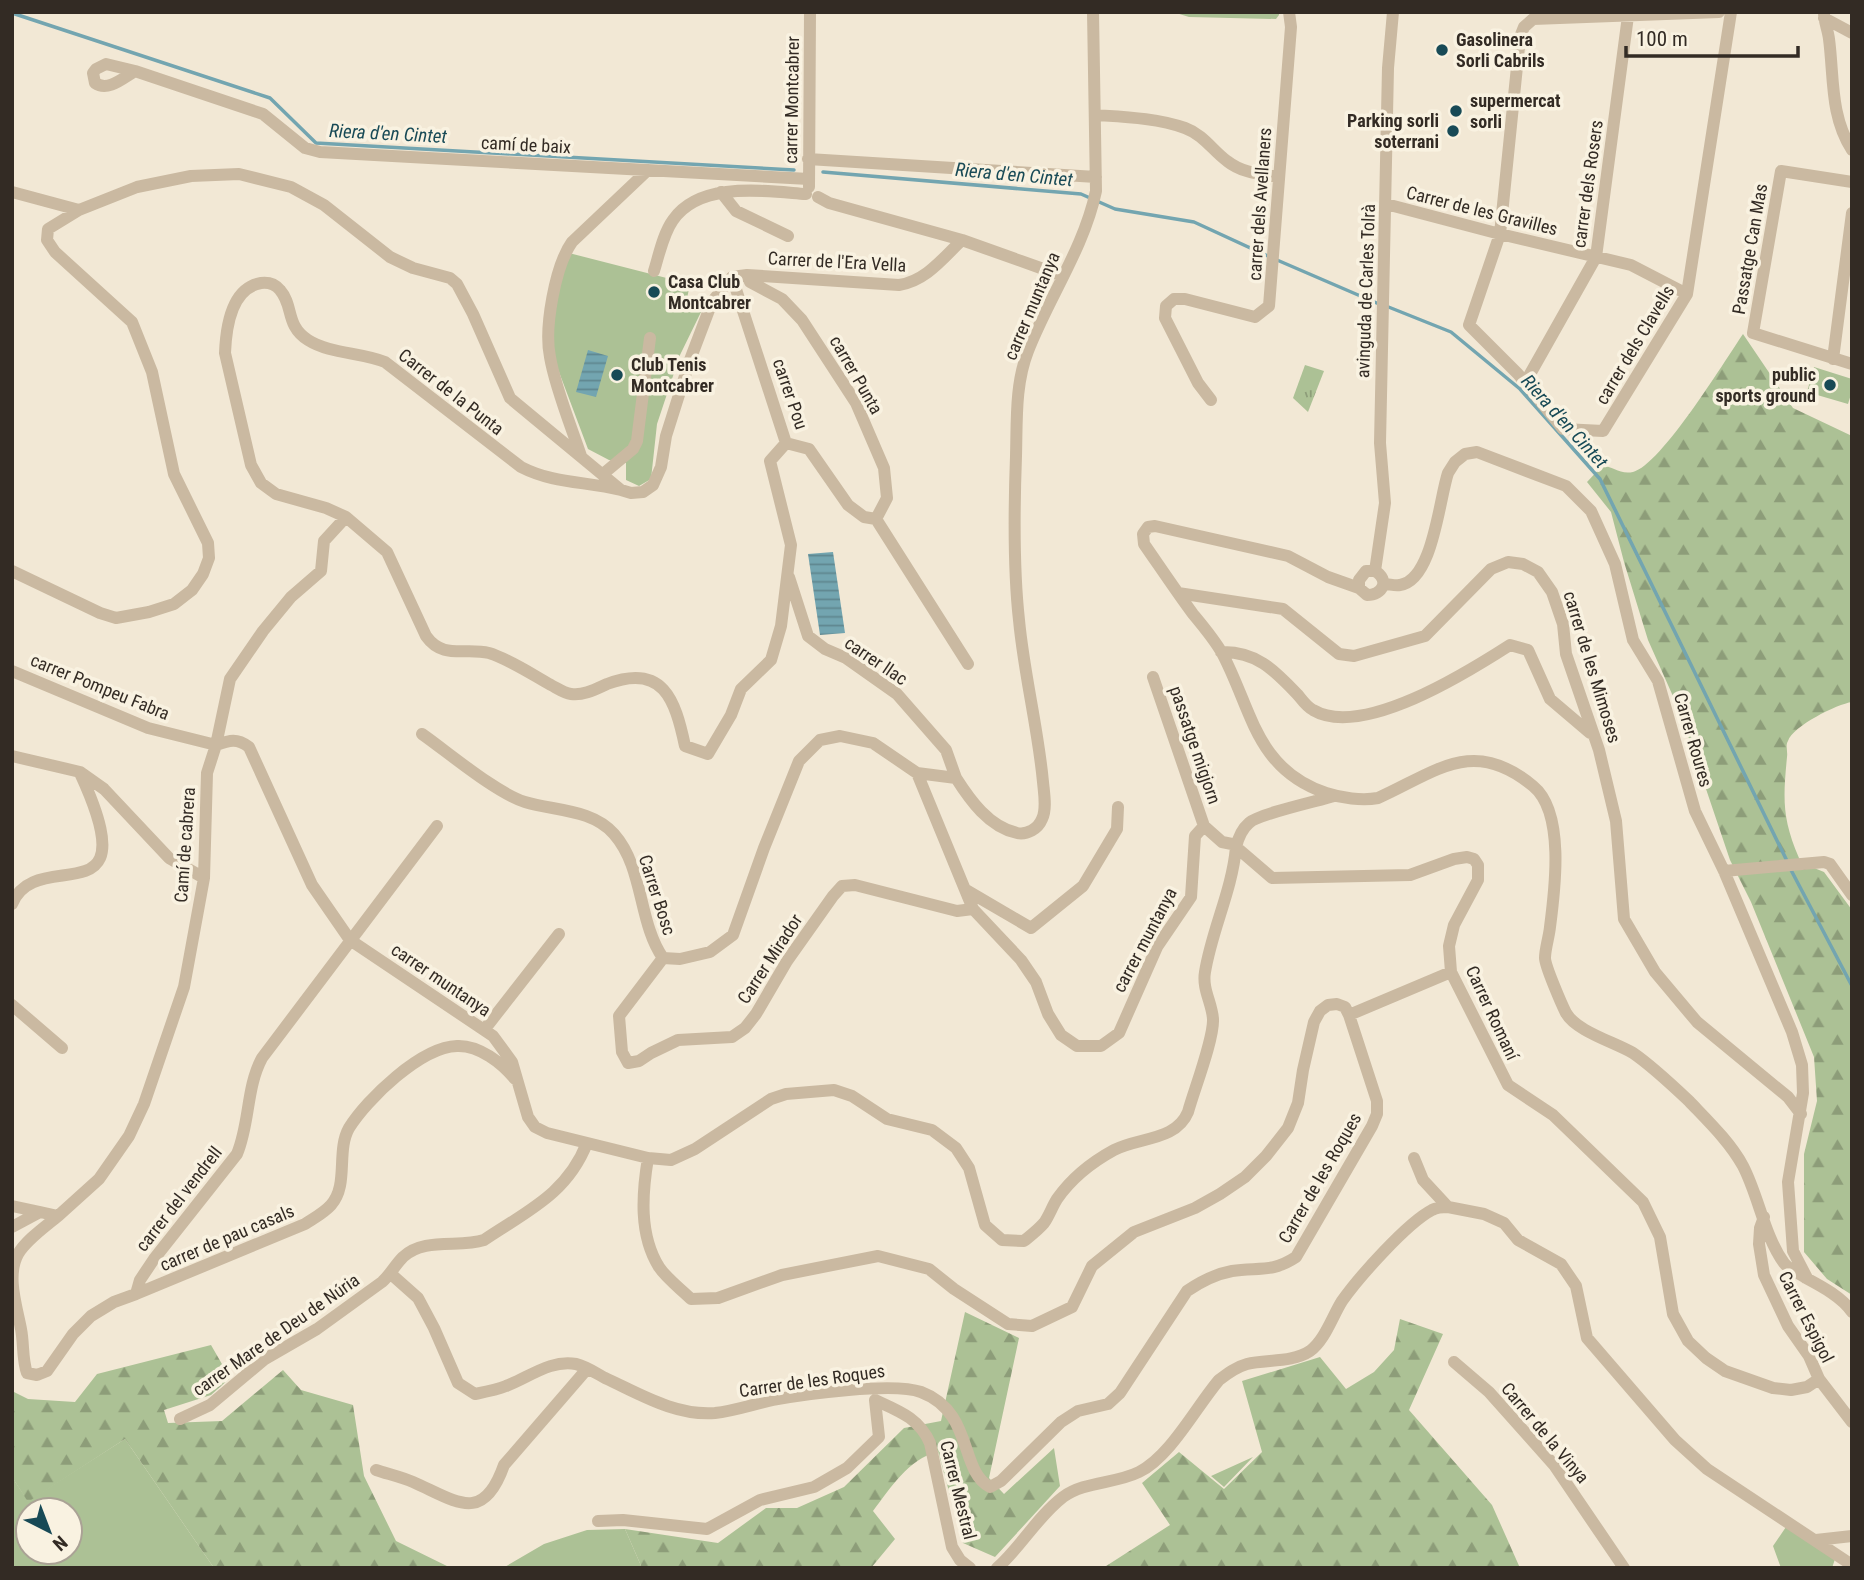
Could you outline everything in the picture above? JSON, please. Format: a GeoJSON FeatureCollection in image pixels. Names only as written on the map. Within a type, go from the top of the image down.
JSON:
{"type":"FeatureCollection","features":[{"type":"Feature","properties":{"kind":"street","name":"carrer Montcabrer"},"geometry":{"type":"LineString","coordinates":[[810,12],[808,159],[811,190]]}},
{"type":"Feature","properties":{"kind":"street","name":"carrer muntanya"},"geometry":{"type":"LineString","coordinates":[[956,778],[970,799],[1006,831],[1022,834],[1036,828],[1043,818],[1040,750],[1018,619],[1014,514],[1017,394],[1027,353],[1091,217],[1096,191],[1093,12]]}},
{"type":"Feature","properties":{"kind":"street","name":"carrer dels Avellaners"},"geometry":{"type":"LineString","coordinates":[[1211,400],[1198,383],[1165,318],[1166,306],[1174,299],[1185,299],[1255,317],[1269,306],[1291,27],[1289,12]]}},
{"type":"Feature","properties":{"kind":"street","name":"avinguda de Carles Tolrà"},"geometry":{"type":"LineString","coordinates":[[1375,571],[1385,503],[1380,443],[1388,68],[1393,12]]}},
{"type":"Feature","properties":{"kind":"street"},"geometry":{"type":"LineString","coordinates":[[1500,234],[1520,37],[1524,27],[1533,19],[1719,12]]}},
{"type":"Feature","properties":{"kind":"street","name":"carrer dels Clavells"},"geometry":{"type":"LineString","coordinates":[[1500,234],[1469,326],[1525,383],[1563,429],[1603,431],[1687,294],[1731,12]]}},
{"type":"Feature","properties":{"kind":"street"},"geometry":{"type":"LineString","coordinates":[[1824,15],[1852,33]]}},
{"type":"Feature","properties":{"kind":"street"},"geometry":{"type":"LineString","coordinates":[[1824,15],[1829,37],[1834,102],[1842,133],[1852,150]]}},
{"type":"Feature","properties":{"kind":"street","name":"carrer dels Rosers"},"geometry":{"type":"LineString","coordinates":[[1525,383],[1596,257],[1629,16]]}},
{"type":"Feature","properties":{"kind":"street","name":"camí de baix"},"geometry":{"type":"LineString","coordinates":[[135,71],[263,114],[305,148],[320,152],[649,170],[811,190],[829,203],[962,240],[1063,276]]}},
{"type":"Feature","properties":{"kind":"street"},"geometry":{"type":"LineString","coordinates":[[1095,115],[1147,119],[1185,128],[1206,139],[1226,160],[1241,170],[1278,177]]}},
{"type":"Feature","properties":{"kind":"street"},"geometry":{"type":"LineString","coordinates":[[808,159],[1096,177]]}},
{"type":"Feature","properties":{"kind":"street"},"geometry":{"type":"LineString","coordinates":[[581,456],[549,356],[551,305],[564,254],[572,242],[649,170]]}},
{"type":"Feature","properties":{"kind":"street","name":"Passatge Can Mas"},"geometry":{"type":"LineString","coordinates":[[1833,359],[1753,332],[1781,171],[1852,182]]}},
{"type":"Feature","properties":{"kind":"street"},"geometry":{"type":"LineString","coordinates":[[12,570],[100,613],[116,618],[174,604],[191,590],[203,574],[208,558],[208,543],[174,474],[152,372],[132,322],[55,252],[47,240],[48,229],[79,210],[137,187],[191,176],[239,174],[291,187],[324,205],[390,257],[413,268],[450,278],[457,284],[510,398],[626,492],[643,492],[653,485],[661,467],[666,436],[712,302],[732,277]]}},
{"type":"Feature","properties":{"kind":"street"},"geometry":{"type":"LineString","coordinates":[[654,271],[672,220],[698,198],[721,192],[811,190]]}},
{"type":"Feature","properties":{"kind":"street"},"geometry":{"type":"LineString","coordinates":[[12,192],[79,210]]}},
{"type":"Feature","properties":{"kind":"street"},"geometry":{"type":"LineString","coordinates":[[721,192],[736,211],[788,236]]}},
{"type":"Feature","properties":{"kind":"street","name":"Carrer de les Gravilles"},"geometry":{"type":"LineString","coordinates":[[1386,204],[1631,265],[1687,294]]}},
{"type":"Feature","properties":{"kind":"street"},"geometry":{"type":"LineString","coordinates":[[1852,213],[1833,359],[1852,364]]}},
{"type":"Feature","properties":{"kind":"street","name":"Carrer de l'Era Vella"},"geometry":{"type":"LineString","coordinates":[[732,277],[747,275],[914,283],[962,240]]}},
{"type":"Feature","properties":{"kind":"street","name":"carrer Punta"},"geometry":{"type":"LineString","coordinates":[[747,275],[750,282],[782,299],[802,320],[841,376],[856,403],[884,468],[887,498],[876,519]]}},
{"type":"Feature","properties":{"kind":"street","name":"carrer Pou"},"geometry":{"type":"LineString","coordinates":[[732,277],[786,443],[809,449],[848,505],[856,513],[876,519],[968,664]]}},
{"type":"Feature","properties":{"kind":"street","name":"Carrer de la Punta"},"geometry":{"type":"LineString","coordinates":[[626,492],[596,484],[540,477],[521,467],[385,362],[316,345],[305,338],[292,323],[283,293],[277,286],[268,282],[248,287],[234,305],[226,336],[225,354],[251,465],[261,482],[276,494],[326,508],[346,517],[387,552],[433,646],[447,650],[489,653],[569,694],[591,691],[625,677],[645,678],[660,686],[673,703],[685,746],[708,754],[731,715],[741,688],[771,660],[781,626],[790,545],[770,461],[786,443]]}},
{"type":"Feature","properties":{"kind":"street"},"geometry":{"type":"LineString","coordinates":[[603,474],[634,449],[637,441],[650,338]]}},
{"type":"Feature","properties":{"kind":"street"},"geometry":{"type":"LineString","coordinates":[[550,432],[568,415]]}},
{"type":"Feature","properties":{"kind":"street","name":"Carrer Roures"},"geometry":{"type":"LineString","coordinates":[[1384,584],[1402,585],[1418,575],[1429,552],[1448,473],[1455,462],[1465,454],[1477,452],[1490,456],[1566,486],[1591,511],[1615,564],[1633,640],[1658,681],[1695,811],[1724,871],[1792,1032],[1801,1065],[1803,1093],[1788,1182],[1793,1251],[1807,1278]]}},
{"type":"Feature","properties":{"kind":"street","name":"Camí de cabrera"},"geometry":{"type":"LineString","coordinates":[[58,1216],[99,1179],[129,1136],[144,1104],[184,987],[204,878],[207,773],[230,679],[270,622],[291,597],[321,570],[324,541],[346,517]]}},
{"type":"Feature","properties":{"kind":"street"},"geometry":{"type":"LineString","coordinates":[[1359,588],[1362,574],[1370,570],[1382,576],[1384,584],[1379,593],[1367,595],[1359,588],[1328,577],[1288,556],[1155,526],[1148,527],[1143,534],[1144,544],[1221,652],[1245,708],[1276,763],[1303,785],[1335,796],[1366,800],[1378,798],[1444,766],[1464,760],[1483,761],[1507,770],[1532,785],[1545,799],[1550,812],[1555,849],[1551,922],[1545,959],[1566,1014],[1575,1024],[1634,1054],[1687,1100],[1712,1126],[1742,1165],[1776,1249],[1786,1266],[1828,1292],[1852,1312]]}},
{"type":"Feature","properties":{"kind":"street","name":"carrer de les Mimoses"},"geometry":{"type":"LineString","coordinates":[[1178,593],[1283,609],[1339,654],[1354,656],[1425,636],[1491,569],[1508,562],[1523,564],[1538,572],[1552,592],[1563,624],[1566,654],[1593,735],[1616,821],[1624,919],[1655,972],[1697,1022],[1788,1097],[1801,1114]]}},
{"type":"Feature","properties":{"kind":"street","name":"carrer llac"},"geometry":{"type":"LineString","coordinates":[[788,572],[807,636],[825,649],[846,658],[897,694],[946,750],[956,778]]}},
{"type":"Feature","properties":{"kind":"street"},"geometry":{"type":"LineString","coordinates":[[1221,652],[1236,652],[1269,665],[1312,710],[1335,717],[1363,718],[1458,678],[1510,645],[1528,649],[1550,699],[1593,735]]}},
{"type":"Feature","properties":{"kind":"street","name":"carrer Pompeu Fabra"},"geometry":{"type":"LineString","coordinates":[[12,671],[148,728],[216,745]]}},
{"type":"Feature","properties":{"kind":"street","name":"passatge migjorn"},"geometry":{"type":"LineString","coordinates":[[1153,677],[1204,826]]}},
{"type":"Feature","properties":{"kind":"street","name":"Carrer Bosc"},"geometry":{"type":"LineString","coordinates":[[422,734],[512,797],[583,814],[615,835],[634,875],[655,946],[663,958],[680,959],[710,952],[733,935],[799,761],[820,740],[841,736],[873,743],[917,773]]}},
{"type":"Feature","properties":{"kind":"street","name":"carrer muntanya"},"geometry":{"type":"LineString","coordinates":[[216,745],[240,740],[249,747],[312,885],[351,940],[493,1036],[512,1062],[523,1105],[536,1127],[547,1133],[648,1158],[671,1160],[695,1149],[771,1099],[786,1094],[834,1090],[852,1096],[887,1119],[932,1130],[956,1148],[969,1168],[985,1225],[1002,1240],[1024,1241],[1043,1224],[1056,1200],[1073,1180],[1093,1164],[1115,1150],[1139,1140],[1174,1131],[1184,1122],[1212,1032],[1213,1017],[1207,998],[1205,975],[1234,872],[1236,847]]}},
{"type":"Feature","properties":{"kind":"street"},"geometry":{"type":"LineString","coordinates":[[12,756],[80,772],[104,789],[169,858],[204,878]]}},
{"type":"Feature","properties":{"kind":"street"},"geometry":{"type":"LineString","coordinates":[[12,904],[15,896],[33,883],[82,872],[94,867],[101,859],[102,832],[96,808],[80,772]]}},
{"type":"Feature","properties":{"kind":"street"},"geometry":{"type":"LineString","coordinates":[[917,773],[956,778]]}},
{"type":"Feature","properties":{"kind":"street","name":"carrer muntanya"},"geometry":{"type":"LineString","coordinates":[[917,773],[973,909],[1021,960],[1036,982],[1048,1014],[1061,1035],[1077,1046],[1101,1046],[1119,1033],[1157,947],[1191,897],[1195,836],[1204,826]]}},
{"type":"Feature","properties":{"kind":"street"},"geometry":{"type":"LineString","coordinates":[[1204,826],[1222,842],[1236,847],[1249,823],[1260,816],[1335,796]]}},
{"type":"Feature","properties":{"kind":"street"},"geometry":{"type":"LineString","coordinates":[[966,890],[1031,928],[1083,886],[1117,829],[1118,807]]}},
{"type":"Feature","properties":{"kind":"street","name":"carrer del vendrell"},"geometry":{"type":"LineString","coordinates":[[136,1294],[147,1269],[237,1154],[244,1138],[253,1079],[262,1058],[437,826]]}},
{"type":"Feature","properties":{"kind":"street","name":"Carrer Romaní"},"geometry":{"type":"LineString","coordinates":[[1236,847],[1272,878],[1410,874],[1454,859],[1474,859],[1478,865],[1478,880],[1454,925],[1449,947],[1451,972],[1508,1085],[1553,1115],[1643,1202],[1660,1237],[1673,1314],[1688,1341],[1724,1371],[1773,1388],[1791,1390],[1807,1387],[1819,1379]]}},
{"type":"Feature","properties":{"kind":"street"},"geometry":{"type":"LineString","coordinates":[[1724,871],[1824,862],[1830,864],[1852,895]]}},
{"type":"Feature","properties":{"kind":"street","name":"Carrer Mirador"},"geometry":{"type":"LineString","coordinates":[[663,958],[618,1016],[622,1052],[628,1063],[639,1061],[678,1040],[732,1037],[745,1028],[787,961],[842,886],[855,885],[957,911],[973,909]]}},
{"type":"Feature","properties":{"kind":"street"},"geometry":{"type":"LineString","coordinates":[[484,1030],[559,934]]}},
{"type":"Feature","properties":{"kind":"street"},"geometry":{"type":"LineString","coordinates":[[648,1158],[643,1191],[647,1244],[661,1269],[691,1299],[718,1298],[782,1275],[878,1256],[929,1269],[954,1289],[1008,1324],[1032,1326],[1072,1307],[1092,1266],[1134,1232],[1195,1208],[1220,1194],[1245,1177],[1266,1156],[1288,1128],[1298,1102],[1314,1022],[1328,1005],[1345,1007],[1349,1015],[1451,972]]}},
{"type":"Feature","properties":{"kind":"street"},"geometry":{"type":"LineString","coordinates":[[12,1005],[62,1048]]}},
{"type":"Feature","properties":{"kind":"street","name":"Carrer de les Roques"},"geometry":{"type":"LineString","coordinates":[[391,1274],[418,1298],[458,1383],[475,1394],[504,1387],[552,1365],[576,1364],[668,1408],[714,1413],[776,1399],[902,1387],[922,1392],[951,1413],[959,1427],[976,1475],[990,1487],[1001,1481],[1061,1422],[1079,1411],[1108,1404],[1120,1394],[1187,1291],[1200,1282],[1229,1272],[1267,1270],[1283,1266],[1296,1257],[1377,1114],[1377,1101],[1349,1015]]}},
{"type":"Feature","properties":{"kind":"street","name":"carrer de pau casals"},"geometry":{"type":"LineString","coordinates":[[136,1294],[305,1224],[323,1212],[337,1195],[348,1130],[364,1107],[411,1065],[456,1045],[474,1048],[507,1069],[516,1081]]}},
{"type":"Feature","properties":{"kind":"street","name":"carrer Mare de Deu de Núria"},"geometry":{"type":"LineString","coordinates":[[180,1419],[210,1405],[265,1360],[317,1329],[391,1274],[403,1257],[414,1250],[444,1244],[472,1244],[484,1240],[538,1204],[570,1176],[587,1143]]}},
{"type":"Feature","properties":{"kind":"street"},"geometry":{"type":"LineString","coordinates":[[1414,1158],[1423,1180],[1448,1207]]}},
{"type":"Feature","properties":{"kind":"street"},"geometry":{"type":"LineString","coordinates":[[12,1206],[58,1216]]}},
{"type":"Feature","properties":{"kind":"street"},"geometry":{"type":"LineString","coordinates":[[997,1568],[1051,1507],[1065,1496],[1078,1489],[1136,1474],[1155,1463],[1219,1380],[1232,1370],[1310,1351],[1343,1300],[1385,1250],[1424,1215],[1435,1208],[1448,1207],[1484,1214],[1504,1223],[1518,1240],[1561,1264],[1576,1286],[1587,1338],[1675,1440],[1707,1469],[1852,1565]]}},
{"type":"Feature","properties":{"kind":"street"},"geometry":{"type":"LineString","coordinates":[[12,1227],[40,1212]]}},
{"type":"Feature","properties":{"kind":"street"},"geometry":{"type":"LineString","coordinates":[[58,1216],[18,1254],[13,1271],[13,1291],[27,1373],[37,1375],[47,1371],[72,1334],[91,1315],[136,1294]]}},
{"type":"Feature","properties":{"kind":"street","name":"Carrer Espigol"},"geometry":{"type":"LineString","coordinates":[[1764,1217],[1759,1244],[1764,1275],[1788,1326],[1809,1356],[1819,1379],[1852,1422]]}},
{"type":"Feature","properties":{"kind":"street","name":"Carrer de la Vinya"},"geometry":{"type":"LineString","coordinates":[[1454,1362],[1489,1392],[1554,1465],[1624,1568]]}},
{"type":"Feature","properties":{"kind":"street"},"geometry":{"type":"LineString","coordinates":[[376,1470],[412,1482],[445,1499],[473,1504],[482,1501],[499,1479],[504,1465],[587,1369]]}},
{"type":"Feature","properties":{"kind":"street","name":"Carrer Mestral"},"geometry":{"type":"LineString","coordinates":[[854,1390],[910,1416],[923,1429],[930,1443],[952,1547],[960,1560],[970,1568]]}},
{"type":"Feature","properties":{"kind":"street"},"geometry":{"type":"LineString","coordinates":[[598,1521],[623,1520],[707,1529],[760,1500],[814,1487],[847,1468],[879,1437],[875,1400]]}},
{"type":"Feature","properties":{"kind":"street"},"geometry":{"type":"LineString","coordinates":[[1816,1540],[1852,1536]]}},
{"type":"Feature","properties":{"kind":"green space"},"geometry":{"type":"Polygon","coordinates":[[[1173,12],[1279,12],[1279,15],[1276,19],[1189,17],[1173,12]]]}},
{"type":"Feature","properties":{"kind":"green space","name":"Club Tenis Montcabrer"},"geometry":{"type":"Polygon","coordinates":[[[565,252],[690,284],[685,308],[701,312],[680,355],[657,424],[651,479],[639,486],[626,480],[626,463],[609,460],[588,449],[553,356],[553,305],[565,252]]]}},
{"type":"Feature","properties":{"kind":"green space"},"geometry":{"type":"Polygon","coordinates":[[[1743,334],[1793,408],[1852,436],[1852,702],[1816,717],[1792,735],[1787,745],[1785,797],[1789,831],[1799,858],[1802,863],[1824,872],[1852,910],[1852,1295],[1827,1279],[1804,1252],[1804,1154],[1817,1101],[1814,1057],[1751,902],[1730,860],[1680,712],[1648,640],[1611,512],[1587,482],[1602,466],[1628,473],[1645,465],[1675,433],[1743,334]]]}},
{"type":"Feature","properties":{"kind":"green space"},"geometry":{"type":"Polygon","coordinates":[[[1305,365],[1324,371],[1308,412],[1293,398],[1305,365]]]}},
{"type":"Feature","properties":{"kind":"green space","name":"public sports ground"},"geometry":{"type":"Polygon","coordinates":[[[1814,367],[1852,379],[1848,404],[1807,392],[1814,367]]]}},
{"type":"Feature","properties":{"kind":"green space"},"geometry":{"type":"Polygon","coordinates":[[[965,1312],[1019,1338],[989,1478],[1004,1494],[1054,1448],[1060,1486],[995,1557],[963,1543],[938,1451],[927,1455],[909,1468],[873,1511],[895,1539],[871,1568],[642,1568],[625,1529],[718,1543],[766,1508],[797,1508],[844,1487],[904,1428],[941,1421],[965,1312]]]}},
{"type":"Feature","properties":{"kind":"green space"},"geometry":{"type":"Polygon","coordinates":[[[1400,1319],[1443,1334],[1409,1410],[1492,1505],[1520,1568],[1103,1568],[1170,1525],[1142,1483],[1179,1452],[1224,1489],[1262,1452],[1242,1381],[1320,1357],[1346,1389],[1374,1372],[1394,1350],[1400,1319]]]}},
{"type":"Feature","properties":{"kind":"green space"},"geometry":{"type":"Polygon","coordinates":[[[211,1345],[230,1378],[211,1395],[164,1410],[168,1423],[222,1421],[283,1370],[301,1390],[353,1405],[364,1476],[396,1541],[451,1568],[214,1568],[125,1439],[37,1496],[24,1496],[12,1477],[12,1391],[28,1399],[75,1402],[97,1374],[211,1345]]]}},
{"type":"Feature","properties":{"kind":"green space"},"geometry":{"type":"Polygon","coordinates":[[[125,1439],[214,1568],[12,1568],[12,1477],[25,1496],[14,1496],[14,1566],[84,1566],[84,1496],[36,1496],[125,1439]]]}},
{"type":"Feature","properties":{"kind":"green space"},"geometry":{"type":"Polygon","coordinates":[[[1253,1457],[1224,1487],[1211,1476],[1253,1457]]]}},
{"type":"Feature","properties":{"kind":"green space"},"geometry":{"type":"Polygon","coordinates":[[[1788,1524],[1835,1559],[1832,1568],[1781,1568],[1773,1546],[1788,1524]]]}},
{"type":"Feature","properties":{"kind":"green space"},"geometry":{"type":"Polygon","coordinates":[[[625,1529],[642,1568],[503,1568],[544,1544],[587,1530],[625,1529]]]}},
{"type":"Feature","properties":{"kind":"water"},"geometry":{"type":"Polygon","coordinates":[[[588,350],[608,356],[596,397],[576,392],[588,350]]]}},
{"type":"Feature","properties":{"kind":"water"},"geometry":{"type":"Polygon","coordinates":[[[833,552],[845,633],[820,635],[808,554],[833,552]]]}},
{"type":"Feature","properties":{"kind":"waterway","name":"Riera d'en Cintet"},"geometry":{"type":"LineString","coordinates":[[12,13],[270,98],[316,143],[794,170]]}},
{"type":"Feature","properties":{"kind":"waterway","name":"Riera d'en Cintet"},"geometry":{"type":"LineString","coordinates":[[823,172],[1081,194],[1115,209],[1194,222],[1270,257]]}},
{"type":"Feature","properties":{"kind":"waterway","name":"Riera d'en Cintet"},"geometry":{"type":"LineString","coordinates":[[1277,260],[1379,304]]}},
{"type":"Feature","properties":{"kind":"waterway","name":"Riera d'en Cintet"},"geometry":{"type":"LineString","coordinates":[[1386,306],[1451,332],[1520,389],[1600,479],[1788,863]]}},
{"type":"Feature","properties":{"kind":"waterway","name":"Riera d'en Cintet"},"geometry":{"type":"LineString","coordinates":[[1791,870],[1852,986]]}},
{"type":"Feature","properties":{"kind":"place","name":"Gasolinera Sorli Cabrils"},"geometry":{"type":"Point","coordinates":[1442,50]}},
{"type":"Feature","properties":{"kind":"place","name":"supermercat sorli"},"geometry":{"type":"Point","coordinates":[1456,111]}},
{"type":"Feature","properties":{"kind":"place","name":"Parking sorli soterrani"},"geometry":{"type":"Point","coordinates":[1453,131]}},
{"type":"Feature","properties":{"kind":"place","name":"Casa Club Montcabrer"},"geometry":{"type":"Point","coordinates":[654,292]}},
{"type":"Feature","properties":{"kind":"place","name":"Club Tenis Montcabrer"},"geometry":{"type":"Point","coordinates":[617,375]}},
{"type":"Feature","properties":{"kind":"place","name":"public sports ground"},"geometry":{"type":"Point","coordinates":[1830,385]}}]}
